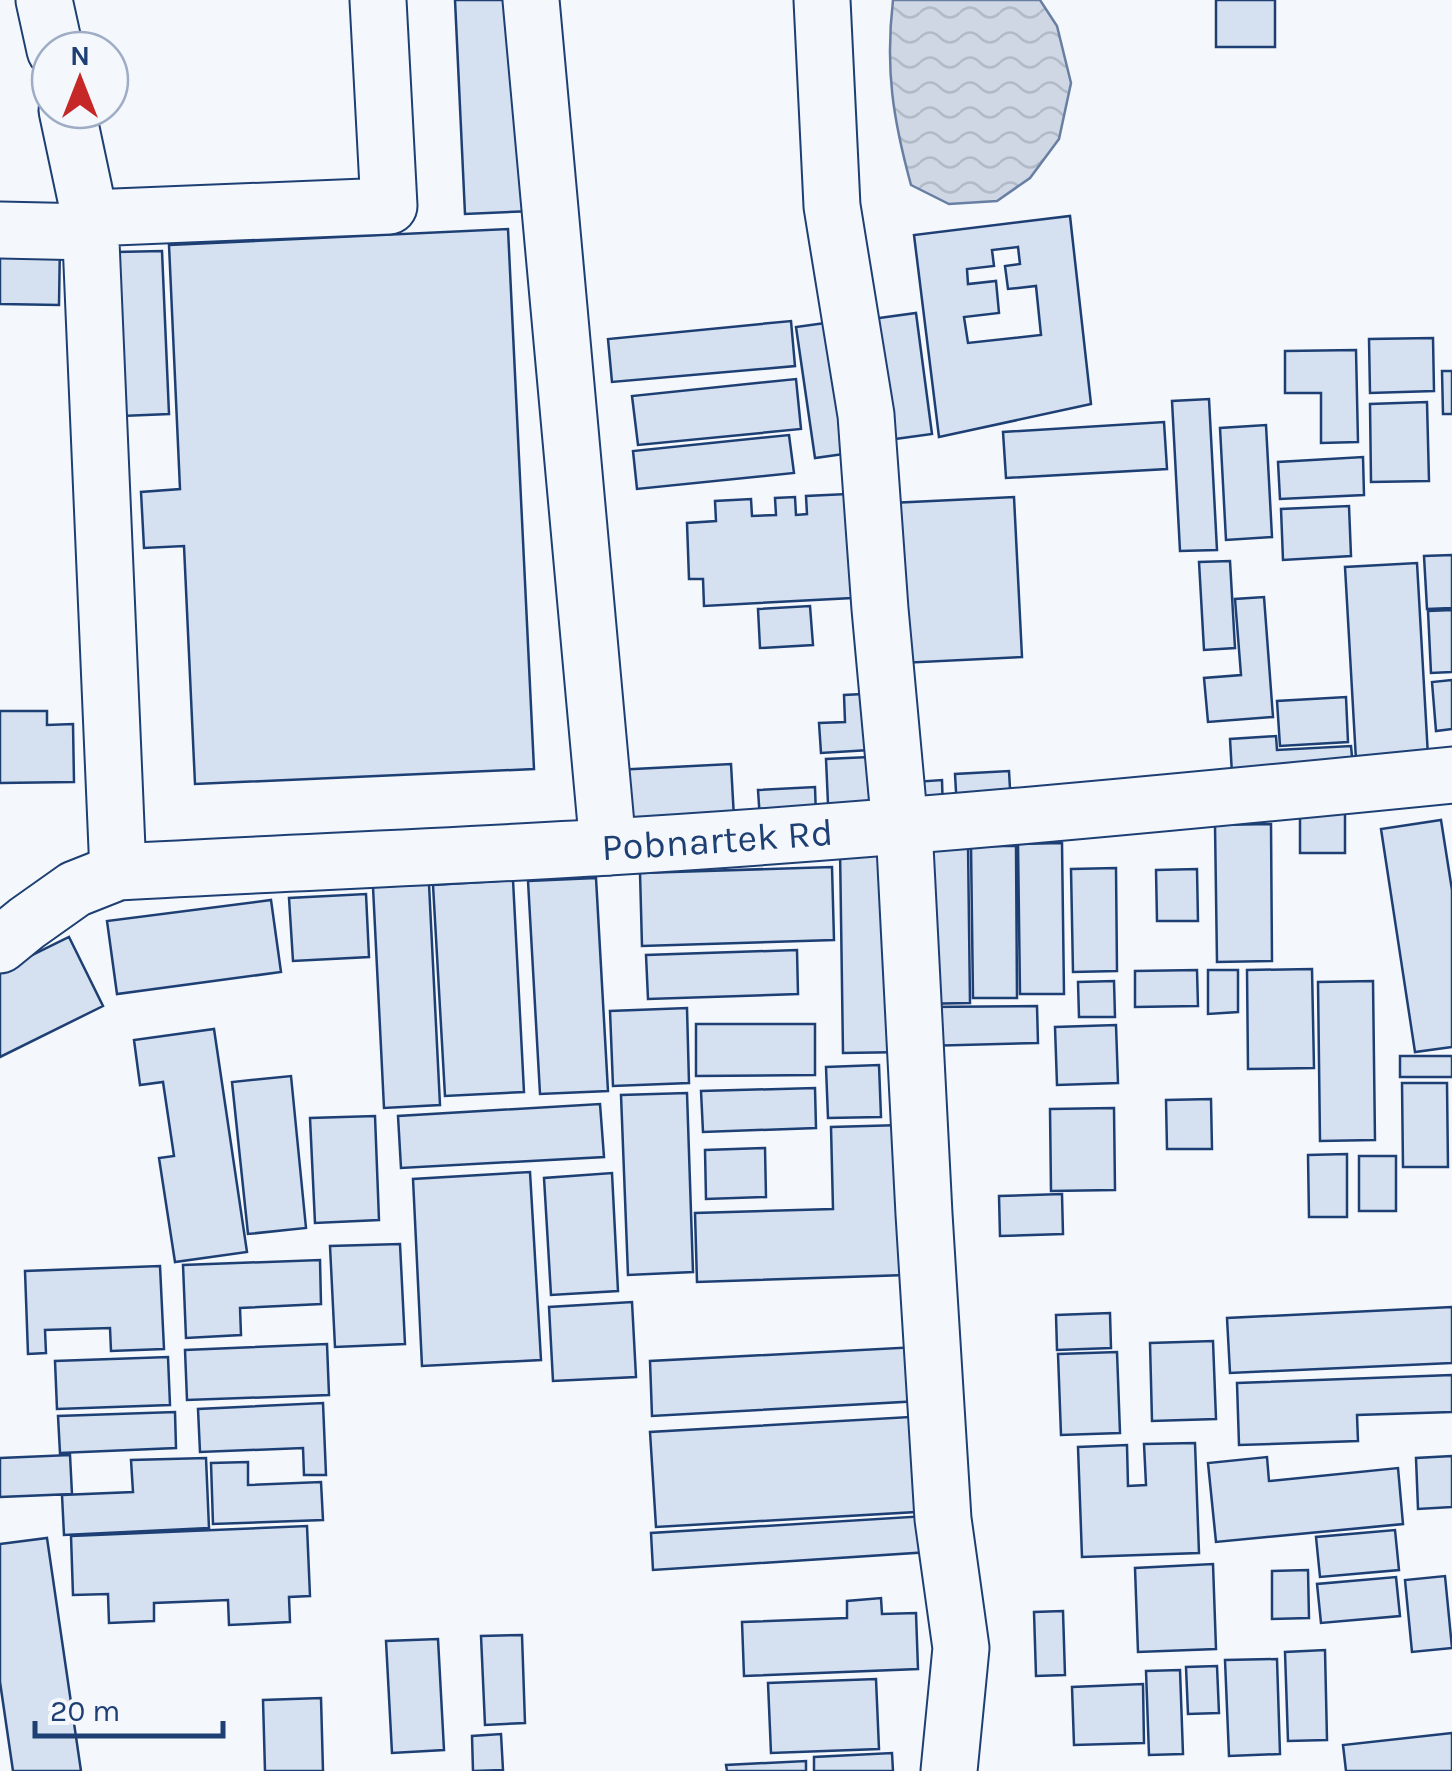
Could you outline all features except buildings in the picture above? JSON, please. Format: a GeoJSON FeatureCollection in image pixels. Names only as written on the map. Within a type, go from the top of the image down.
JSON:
{"type":"FeatureCollection","features":[{"type":"Feature","properties":{"kind":"street"},"geometry":{"type":"LineString","coordinates":[[44,0],[50,30]]}},
{"type":"Feature","properties":{"kind":"street"},"geometry":{"type":"LineString","coordinates":[[0,230],[389,206],[378,0]]}},
{"type":"Feature","properties":{"kind":"street"},"geometry":{"type":"LineString","coordinates":[[531,0],[608,848]]}},
{"type":"Feature","properties":{"kind":"street"},"geometry":{"type":"LineString","coordinates":[[822,0],[832,206],[866,415],[902,827],[944,1519],[960,1648],[949,1771]]}},
{"type":"Feature","properties":{"kind":"street"},"geometry":{"type":"LineString","coordinates":[[71,130],[91,225],[118,872]]}},
{"type":"Feature","properties":{"kind":"street","name":"Pobnartek Rd"},"geometry":{"type":"LineString","coordinates":[[0,945],[75,889],[118,872],[608,848],[902,827],[1452,775]]}},
{"type":"Feature","properties":{"kind":"water"},"geometry":{"type":"Polygon","coordinates":[[[893,0],[1040,0],[1057,26],[1071,83],[1059,139],[1030,178],[997,201],[949,204],[911,185],[892,94],[893,0]]]}}]}
